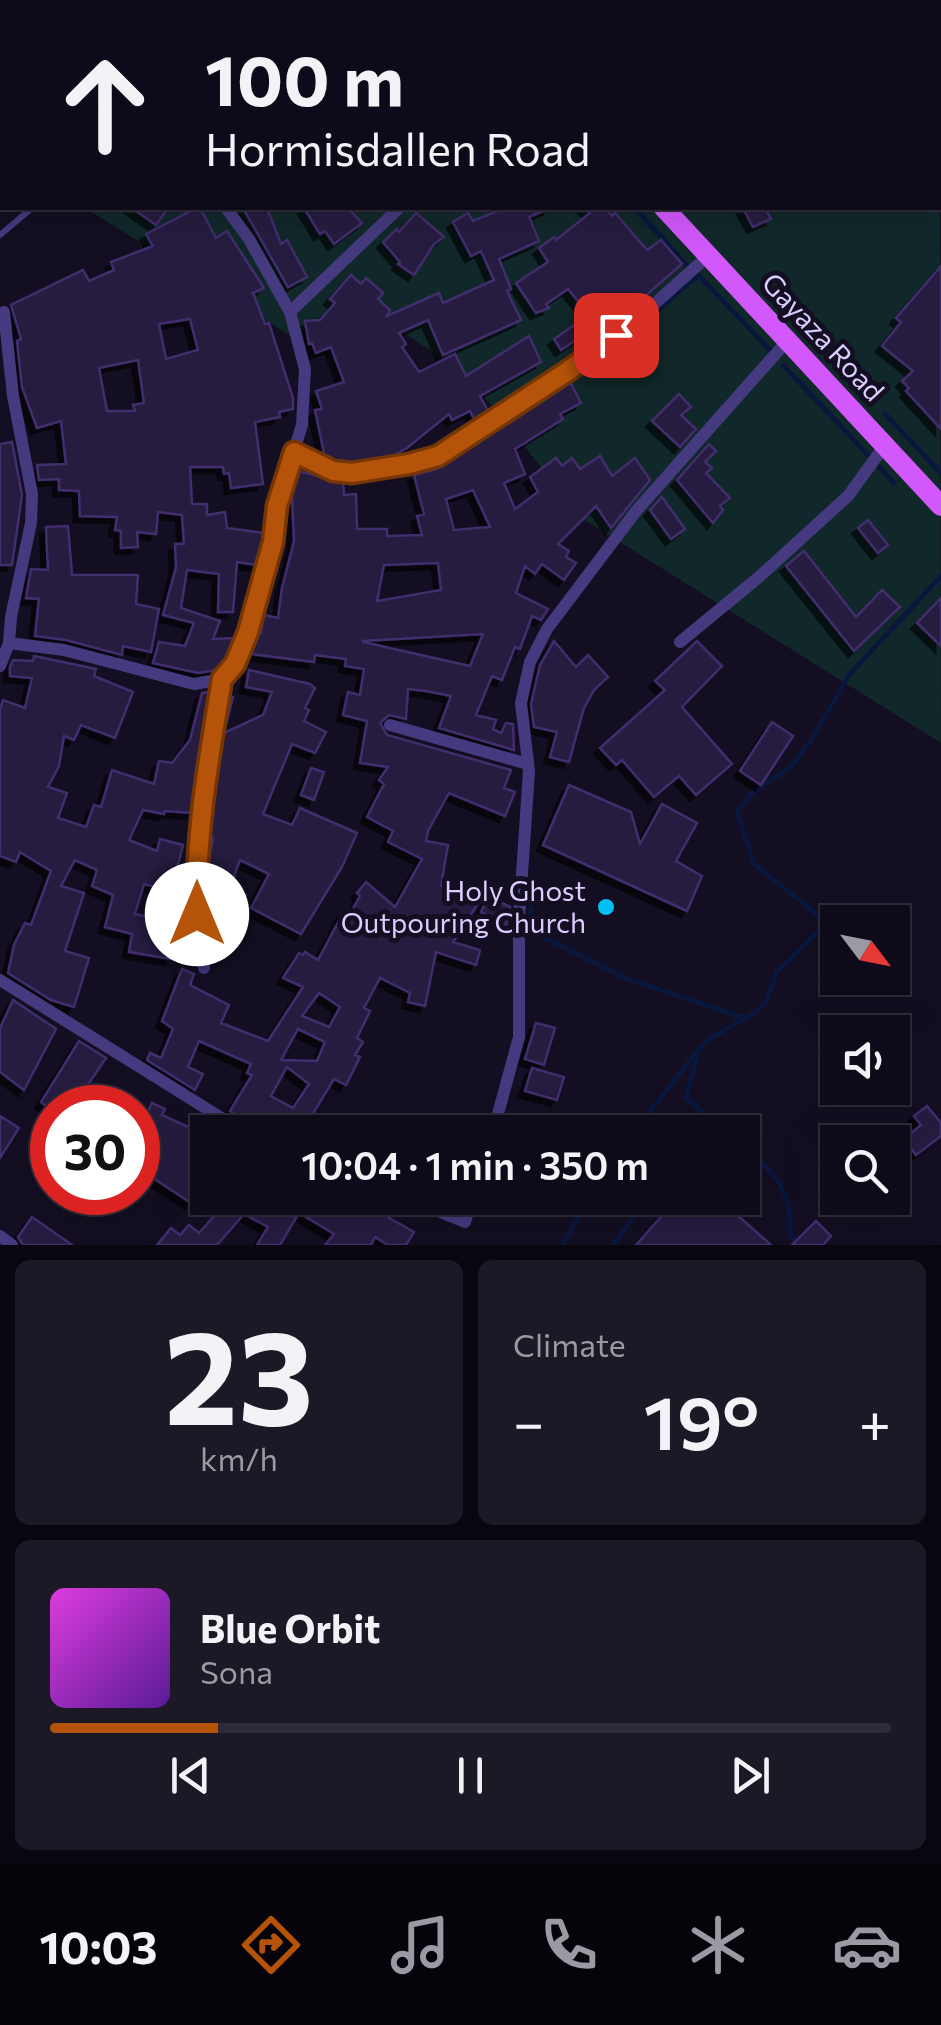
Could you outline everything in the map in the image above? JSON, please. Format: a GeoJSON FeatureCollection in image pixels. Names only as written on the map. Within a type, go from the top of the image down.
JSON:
{"type":"FeatureCollection","features":[{"type":"Feature","properties":{"kind":"main road","name":"Gayaza Road"},"geometry":{"type":"LineString","coordinates":[[666,210],[941,506]]}},
{"type":"Feature","properties":{"kind":"street"},"geometry":{"type":"LineString","coordinates":[[204,968],[196,876],[222,679],[235,664],[248,632],[273,542],[277,506],[302,425],[305,370],[290,312],[250,239],[228,210]]}},
{"type":"Feature","properties":{"kind":"street"},"geometry":{"type":"LineString","coordinates":[[290,312],[394,210]]}},
{"type":"Feature","properties":{"kind":"street"},"geometry":{"type":"LineString","coordinates":[[294,452],[333,471],[352,473],[438,456],[568,371],[640,316],[709,255]]}},
{"type":"Feature","properties":{"kind":"street"},"geometry":{"type":"LineString","coordinates":[[0,666],[9,643],[10,617],[31,523],[32,494],[13,396],[4,312]]}},
{"type":"Feature","properties":{"kind":"street"},"geometry":{"type":"LineString","coordinates":[[498,1115],[519,1037],[519,918],[528,764],[521,703],[530,662],[547,629],[649,496],[788,340]]}},
{"type":"Feature","properties":{"kind":"street"},"geometry":{"type":"LineString","coordinates":[[680,642],[759,578],[848,496],[886,445]]}},
{"type":"Feature","properties":{"kind":"street"},"geometry":{"type":"LineString","coordinates":[[9,643],[64,650],[194,684],[222,679]]}},
{"type":"Feature","properties":{"kind":"street"},"geometry":{"type":"LineString","coordinates":[[390,725],[528,764]]}},
{"type":"Feature","properties":{"kind":"street"},"geometry":{"type":"LineString","coordinates":[[0,980],[217,1115]]}},
{"type":"Feature","properties":{"kind":"street"},"geometry":{"type":"LineString","coordinates":[[447,1215],[464,1222],[466,1215]]}},
{"type":"Feature","properties":{"kind":"street"},"geometry":{"type":"LineString","coordinates":[[0,1236],[12,1245]]}},
{"type":"Feature","properties":{"kind":"lane"},"geometry":{"type":"LineString","coordinates":[[0,235],[30,210]]}},
{"type":"Feature","properties":{"kind":"green space"},"geometry":{"type":"Polygon","coordinates":[[[88,210],[940,210],[941,743],[583,519],[468,377],[383,318],[326,312],[294,338],[88,210]]]}},
{"type":"Feature","properties":{"kind":"building"},"geometry":{"type":"Polygon","coordinates":[[[135,210],[167,210],[156,225],[135,210]]]}},
{"type":"Feature","properties":{"kind":"building"},"geometry":{"type":"Polygon","coordinates":[[[193,210],[201,210],[216,238],[227,231],[264,288],[253,293],[265,324],[269,323],[293,398],[293,409],[279,412],[280,417],[255,422],[263,484],[231,488],[229,473],[224,474],[223,467],[190,467],[192,504],[207,504],[207,515],[225,512],[227,528],[264,533],[257,565],[237,562],[233,612],[218,612],[219,574],[187,570],[181,608],[220,621],[213,639],[234,638],[217,670],[198,673],[153,663],[159,642],[185,646],[194,623],[163,615],[176,567],[175,544],[184,544],[182,515],[158,512],[156,534],[137,532],[138,547],[121,548],[121,531],[115,530],[117,517],[80,516],[79,491],[59,490],[59,479],[39,480],[37,465],[66,464],[61,421],[37,428],[22,387],[17,341],[21,339],[11,305],[83,270],[89,281],[114,270],[111,262],[153,246],[146,234],[193,210]],[[190,319],[159,324],[166,359],[198,350],[190,319]],[[138,360],[99,368],[107,411],[135,411],[133,405],[144,403],[138,360]]]}},
{"type":"Feature","properties":{"kind":"building"},"geometry":{"type":"Polygon","coordinates":[[[244,210],[268,210],[281,244],[287,240],[307,277],[288,287],[244,210]]]}},
{"type":"Feature","properties":{"kind":"building"},"geometry":{"type":"Polygon","coordinates":[[[305,210],[350,210],[362,223],[334,244],[325,231],[320,234],[305,210]]]}},
{"type":"Feature","properties":{"kind":"building"},"geometry":{"type":"Polygon","coordinates":[[[500,210],[545,210],[529,217],[539,241],[499,259],[511,289],[507,291],[521,320],[443,355],[428,320],[399,333],[406,344],[402,347],[419,372],[455,354],[466,376],[529,336],[541,362],[480,396],[488,411],[474,419],[470,411],[452,420],[449,414],[390,457],[352,463],[320,454],[324,453],[315,410],[322,409],[316,391],[344,382],[331,347],[316,353],[309,344],[305,321],[320,320],[335,303],[330,299],[351,275],[361,284],[366,278],[383,293],[378,299],[390,310],[387,316],[439,293],[443,303],[494,280],[481,251],[471,256],[453,222],[468,213],[473,221],[500,210]]]}},
{"type":"Feature","properties":{"kind":"building"},"geometry":{"type":"Polygon","coordinates":[[[587,210],[607,210],[612,216],[615,213],[647,250],[661,240],[682,264],[603,333],[598,325],[561,350],[554,339],[589,315],[568,289],[546,304],[549,308],[536,313],[516,283],[548,262],[539,248],[554,237],[556,240],[590,213],[587,210]]]}},
{"type":"Feature","properties":{"kind":"building"},"geometry":{"type":"Polygon","coordinates":[[[744,210],[766,210],[771,219],[753,227],[744,210]]]}},
{"type":"Feature","properties":{"kind":"building"},"geometry":{"type":"Polygon","coordinates":[[[416,213],[444,237],[434,244],[414,275],[398,264],[383,242],[397,229],[399,232],[416,213]]]}},
{"type":"Feature","properties":{"kind":"building"},"geometry":{"type":"Polygon","coordinates":[[[941,266],[941,429],[906,391],[909,388],[902,381],[913,371],[882,346],[901,322],[896,318],[941,266]]]}},
{"type":"Feature","properties":{"kind":"building"},"geometry":{"type":"Polygon","coordinates":[[[570,382],[581,403],[515,449],[525,474],[504,483],[515,509],[538,492],[530,477],[556,458],[562,466],[572,458],[580,469],[600,456],[612,476],[635,458],[650,480],[611,528],[596,506],[558,544],[569,551],[566,557],[576,563],[564,580],[542,564],[535,574],[525,566],[516,593],[548,609],[541,620],[532,616],[520,649],[515,647],[502,680],[492,676],[476,715],[496,720],[493,729],[501,733],[506,723],[513,724],[514,750],[439,728],[451,696],[408,689],[406,719],[389,715],[380,723],[387,735],[511,770],[504,788],[515,792],[505,816],[449,793],[426,841],[448,845],[441,886],[460,890],[479,902],[453,942],[480,950],[476,965],[436,952],[425,1006],[408,1002],[410,993],[380,978],[364,1008],[370,1011],[357,1038],[363,1042],[355,1055],[360,1057],[346,1085],[334,1079],[312,1115],[236,1115],[230,1111],[252,1075],[247,1073],[251,1064],[199,1041],[188,1067],[203,1074],[195,1090],[147,1060],[150,1053],[161,1058],[173,1029],[162,1021],[182,969],[194,974],[190,985],[229,1005],[221,1023],[268,1041],[303,987],[283,978],[299,953],[305,952],[318,960],[343,913],[349,916],[360,896],[357,893],[366,882],[395,907],[422,859],[388,842],[393,831],[367,817],[384,784],[379,780],[388,767],[360,763],[367,721],[343,715],[348,692],[360,695],[364,669],[345,666],[346,659],[315,655],[314,662],[251,654],[264,615],[278,618],[294,541],[292,496],[298,471],[343,482],[344,495],[356,494],[357,529],[387,529],[387,536],[422,535],[417,516],[424,514],[414,475],[437,469],[436,466],[570,382]],[[473,490],[446,499],[454,530],[490,527],[473,490]],[[438,563],[384,565],[377,601],[441,590],[438,563]],[[483,634],[363,641],[470,666],[483,634]],[[319,993],[302,1016],[329,1027],[340,1007],[319,993]],[[298,1029],[281,1060],[317,1061],[325,1042],[298,1029]],[[287,1067],[271,1096],[293,1108],[309,1084],[287,1067]]]}},
{"type":"Feature","properties":{"kind":"building"},"geometry":{"type":"Polygon","coordinates":[[[679,394],[691,407],[681,415],[696,429],[680,447],[652,421],[679,394]]]}},
{"type":"Feature","properties":{"kind":"building"},"geometry":{"type":"Polygon","coordinates":[[[12,442],[22,495],[12,565],[0,565],[0,444],[12,442]]]}},
{"type":"Feature","properties":{"kind":"building"},"geometry":{"type":"Polygon","coordinates":[[[709,444],[716,451],[705,462],[712,468],[706,473],[730,498],[720,506],[723,510],[713,523],[677,480],[709,444]]]}},
{"type":"Feature","properties":{"kind":"building"},"geometry":{"type":"Polygon","coordinates":[[[662,497],[685,529],[671,539],[650,510],[662,497]]]}},
{"type":"Feature","properties":{"kind":"building"},"geometry":{"type":"Polygon","coordinates":[[[868,520],[888,545],[878,553],[858,528],[868,520]]]}},
{"type":"Feature","properties":{"kind":"building"},"geometry":{"type":"Polygon","coordinates":[[[68,526],[72,575],[138,575],[136,604],[159,609],[151,652],[123,646],[122,655],[35,636],[39,599],[26,598],[31,569],[48,570],[46,527],[68,526]]]}},
{"type":"Feature","properties":{"kind":"building"},"geometry":{"type":"Polygon","coordinates":[[[804,551],[856,617],[882,590],[900,607],[854,651],[786,566],[804,551]]]}},
{"type":"Feature","properties":{"kind":"building"},"geometry":{"type":"Polygon","coordinates":[[[941,598],[941,646],[917,623],[941,598]]]}},
{"type":"Feature","properties":{"kind":"building"},"geometry":{"type":"Polygon","coordinates":[[[554,641],[576,667],[588,655],[608,677],[594,690],[584,708],[569,762],[550,757],[557,732],[534,727],[531,704],[540,665],[554,641]]]}},
{"type":"Feature","properties":{"kind":"building"},"geometry":{"type":"Polygon","coordinates":[[[697,641],[722,666],[682,707],[732,764],[696,795],[679,776],[654,797],[622,760],[616,765],[600,748],[665,690],[655,681],[697,641]]]}},
{"type":"Feature","properties":{"kind":"building"},"geometry":{"type":"Polygon","coordinates":[[[34,656],[96,669],[94,676],[133,692],[115,738],[81,725],[74,740],[64,736],[59,766],[48,787],[67,793],[58,818],[86,827],[94,805],[101,807],[112,770],[154,784],[159,761],[172,763],[190,740],[202,693],[210,692],[192,813],[143,810],[129,840],[157,851],[160,839],[183,845],[171,891],[144,884],[135,914],[172,922],[176,903],[188,905],[189,939],[173,936],[171,959],[129,952],[132,934],[105,927],[113,895],[92,886],[97,870],[75,860],[61,886],[84,893],[65,951],[89,958],[74,1007],[51,1000],[8,973],[14,945],[25,923],[31,925],[51,871],[20,852],[16,862],[0,856],[0,709],[3,700],[25,708],[32,678],[10,676],[10,667],[13,660],[33,661],[34,656]]]}},
{"type":"Feature","properties":{"kind":"building"},"geometry":{"type":"Polygon","coordinates":[[[249,670],[315,688],[305,708],[309,710],[304,721],[326,732],[315,753],[292,744],[263,814],[292,825],[300,808],[357,833],[342,867],[301,934],[251,908],[269,874],[240,860],[230,887],[246,895],[238,912],[224,906],[210,917],[206,877],[213,838],[209,837],[229,697],[233,697],[224,733],[263,715],[272,692],[246,687],[249,670]]]}},
{"type":"Feature","properties":{"kind":"building"},"geometry":{"type":"Polygon","coordinates":[[[772,722],[793,736],[761,785],[740,771],[772,722]]]}},
{"type":"Feature","properties":{"kind":"building"},"geometry":{"type":"Polygon","coordinates":[[[311,768],[324,772],[314,800],[301,795],[311,768]]]}},
{"type":"Feature","properties":{"kind":"building"},"geometry":{"type":"Polygon","coordinates":[[[569,785],[631,812],[640,844],[662,804],[697,823],[676,861],[702,876],[687,911],[543,845],[569,785]]]}},
{"type":"Feature","properties":{"kind":"building"},"geometry":{"type":"Polygon","coordinates":[[[489,896],[510,907],[506,926],[481,912],[489,896]]]}},
{"type":"Feature","properties":{"kind":"building"},"geometry":{"type":"Polygon","coordinates":[[[13,1000],[56,1029],[24,1090],[0,1072],[0,1028],[13,1000]]]}},
{"type":"Feature","properties":{"kind":"building"},"geometry":{"type":"Polygon","coordinates":[[[536,1023],[555,1028],[544,1065],[525,1059],[536,1023]]]}},
{"type":"Feature","properties":{"kind":"building"},"geometry":{"type":"Polygon","coordinates":[[[79,1041],[106,1058],[88,1085],[52,1085],[79,1041]]]}},
{"type":"Feature","properties":{"kind":"building"},"geometry":{"type":"Polygon","coordinates":[[[532,1068],[564,1077],[557,1100],[525,1091],[532,1068]]]}},
{"type":"Feature","properties":{"kind":"building"},"geometry":{"type":"Polygon","coordinates":[[[927,1106],[941,1123],[941,1136],[916,1155],[910,1147],[910,1134],[921,1125],[914,1116],[927,1106]]]}},
{"type":"Feature","properties":{"kind":"building"},"geometry":{"type":"Polygon","coordinates":[[[160,1107],[165,1109],[162,1115],[190,1128],[190,1202],[160,1183],[160,1107]]]}},
{"type":"Feature","properties":{"kind":"building"},"geometry":{"type":"Polygon","coordinates":[[[0,1116],[19,1128],[0,1158],[0,1116]]]}},
{"type":"Feature","properties":{"kind":"building"},"geometry":{"type":"Polygon","coordinates":[[[215,1215],[243,1215],[217,1245],[157,1245],[171,1228],[180,1235],[189,1225],[199,1233],[215,1215]]]}},
{"type":"Feature","properties":{"kind":"building"},"geometry":{"type":"Polygon","coordinates":[[[246,1215],[296,1218],[280,1245],[257,1245],[268,1227],[246,1215]]]}},
{"type":"Feature","properties":{"kind":"building"},"geometry":{"type":"Polygon","coordinates":[[[303,1215],[390,1215],[389,1218],[414,1232],[406,1245],[388,1245],[375,1237],[371,1245],[325,1245],[334,1234],[303,1215]]]}},
{"type":"Feature","properties":{"kind":"building"},"geometry":{"type":"Polygon","coordinates":[[[663,1215],[737,1215],[771,1245],[636,1245],[663,1215]]]}},
{"type":"Feature","properties":{"kind":"building"},"geometry":{"type":"Polygon","coordinates":[[[32,1217],[72,1245],[23,1245],[18,1237],[32,1217]]]}},
{"type":"Feature","properties":{"kind":"building"},"geometry":{"type":"Polygon","coordinates":[[[816,1221],[831,1236],[823,1245],[792,1245],[816,1221]]]}},
{"type":"Feature","properties":{"kind":"waterway"},"geometry":{"type":"LineString","coordinates":[[637,210],[689,268]]}},
{"type":"Feature","properties":{"kind":"waterway"},"geometry":{"type":"LineString","coordinates":[[640,326],[698,275],[771,351]]}},
{"type":"Feature","properties":{"kind":"waterway"},"geometry":{"type":"LineString","coordinates":[[783,365],[868,455]]}},
{"type":"Feature","properties":{"kind":"waterway"},"geometry":{"type":"LineString","coordinates":[[885,414],[941,473]]}},
{"type":"Feature","properties":{"kind":"waterway"},"geometry":{"type":"LineString","coordinates":[[879,467],[894,483]]}},
{"type":"Feature","properties":{"kind":"waterway"},"geometry":{"type":"LineString","coordinates":[[647,1115],[709,1039],[766,1002],[777,972],[820,929],[819,916],[754,864],[737,812],[753,792],[792,766],[848,676],[941,576]]}},
{"type":"Feature","properties":{"kind":"waterway"},"geometry":{"type":"LineString","coordinates":[[532,881],[530,930],[628,979],[745,1018]]}},
{"type":"Feature","properties":{"kind":"waterway"},"geometry":{"type":"LineString","coordinates":[[697,1056],[686,1098],[706,1115]]}},
{"type":"Feature","properties":{"kind":"waterway"},"geometry":{"type":"LineString","coordinates":[[760,1162],[785,1194],[790,1235],[800,1245]]}},
{"type":"Feature","properties":{"kind":"waterway"},"geometry":{"type":"LineString","coordinates":[[563,1245],[580,1215]]}},
{"type":"Feature","properties":{"kind":"waterway"},"geometry":{"type":"LineString","coordinates":[[613,1245],[635,1215]]}},
{"type":"Feature","properties":{"kind":"place","name":"Holy Ghost Outpouring Church"},"geometry":{"type":"Point","coordinates":[606,907]}},
{"type":"Feature","properties":{"kind":"route"},"geometry":{"type":"LineString","coordinates":[[197,914],[201,818],[222,679],[235,664],[248,632],[273,542],[277,506],[294,452],[333,471],[352,473],[438,456],[616,335]]}}]}
